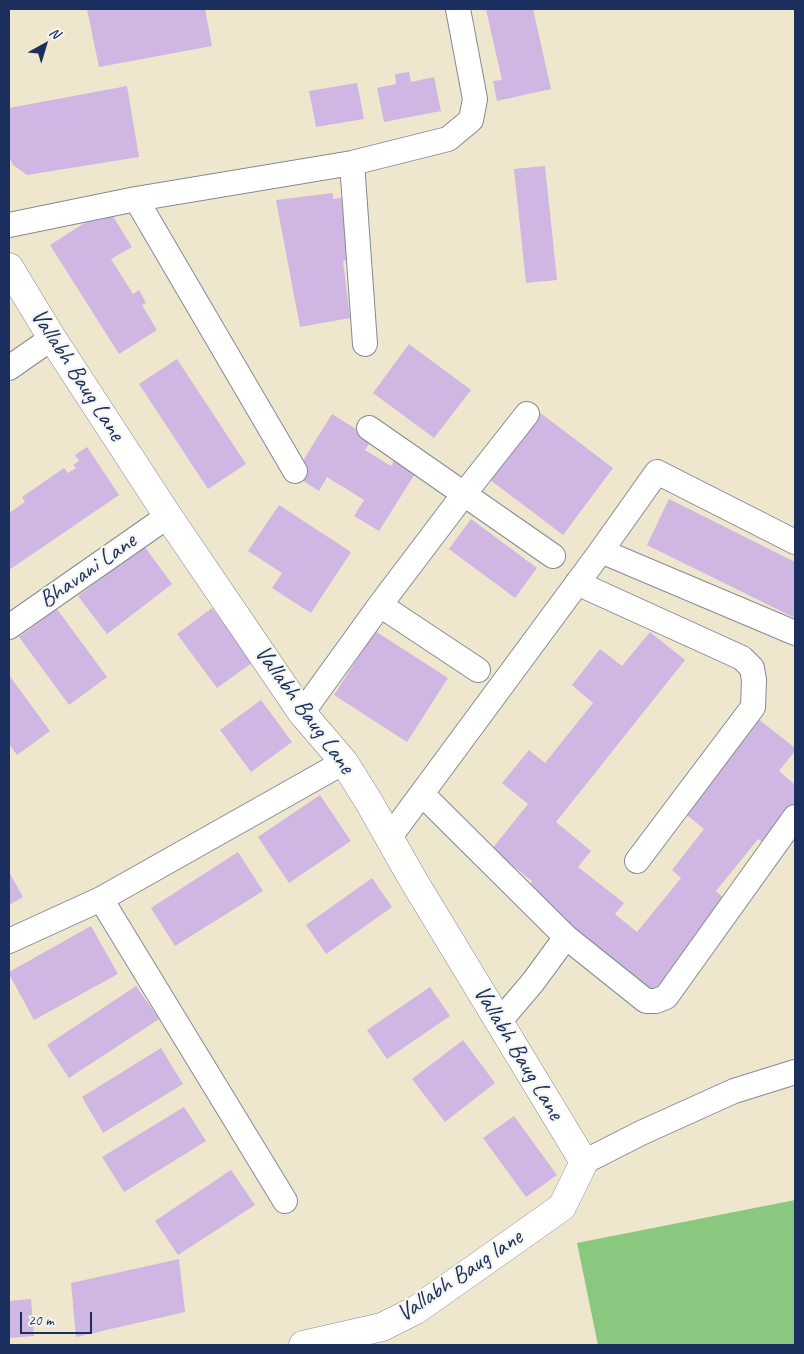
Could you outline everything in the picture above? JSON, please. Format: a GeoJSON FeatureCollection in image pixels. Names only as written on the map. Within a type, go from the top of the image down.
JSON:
{"type":"FeatureCollection","features":[{"type":"Feature","properties":{"kind":"street"},"geometry":{"type":"LineString","coordinates":[[9,225],[136,199],[352,163],[448,140],[471,120],[475,99],[458,9]]}},
{"type":"Feature","properties":{"kind":"street"},"geometry":{"type":"LineString","coordinates":[[352,163],[365,344]]}},
{"type":"Feature","properties":{"kind":"street"},"geometry":{"type":"LineString","coordinates":[[136,199],[295,471]]}},
{"type":"Feature","properties":{"kind":"street","name":"Vallabh Baug Lane"},"geometry":{"type":"LineString","coordinates":[[9,267],[52,338],[168,516],[302,713],[344,762],[584,1162]]}},
{"type":"Feature","properties":{"kind":"street"},"geometry":{"type":"LineString","coordinates":[[9,368],[52,338]]}},
{"type":"Feature","properties":{"kind":"street"},"geometry":{"type":"LineString","coordinates":[[302,713],[380,605],[526,414]]}},
{"type":"Feature","properties":{"kind":"street"},"geometry":{"type":"LineString","coordinates":[[369,428],[554,556]]}},
{"type":"Feature","properties":{"kind":"street"},"geometry":{"type":"LineString","coordinates":[[389,838],[657,472],[795,542]]}},
{"type":"Feature","properties":{"kind":"street","name":"Bhavani Lane"},"geometry":{"type":"LineString","coordinates":[[9,627],[168,516]]}},
{"type":"Feature","properties":{"kind":"street"},"geometry":{"type":"LineString","coordinates":[[601,551],[795,633]]}},
{"type":"Feature","properties":{"kind":"street"},"geometry":{"type":"LineString","coordinates":[[577,583],[742,658],[752,668],[754,707],[637,861]]}},
{"type":"Feature","properties":{"kind":"street"},"geometry":{"type":"LineString","coordinates":[[380,605],[478,670]]}},
{"type":"Feature","properties":{"kind":"street"},"geometry":{"type":"LineString","coordinates":[[9,941],[101,899],[344,762]]}},
{"type":"Feature","properties":{"kind":"street"},"geometry":{"type":"LineString","coordinates":[[422,794],[566,937],[646,1001],[656,1001],[666,997],[795,817]]}},
{"type":"Feature","properties":{"kind":"street"},"geometry":{"type":"LineString","coordinates":[[101,899],[285,1201]]}},
{"type":"Feature","properties":{"kind":"street"},"geometry":{"type":"LineString","coordinates":[[499,1022],[533,982],[566,937]]}},
{"type":"Feature","properties":{"kind":"street"},"geometry":{"type":"LineString","coordinates":[[584,1162],[641,1133],[734,1091],[795,1072]]}},
{"type":"Feature","properties":{"kind":"street","name":"Vallabh Baug lane"},"geometry":{"type":"LineString","coordinates":[[303,1345],[379,1336],[562,1207],[584,1162]]}},
{"type":"Feature","properties":{"kind":"green space"},"geometry":{"type":"Polygon","coordinates":[[[795,1200],[795,1345],[598,1345],[577,1243],[795,1200]]]}},
{"type":"Feature","properties":{"kind":"building"},"geometry":{"type":"Polygon","coordinates":[[[87,9],[205,9],[212,46],[99,67],[87,9]]]}},
{"type":"Feature","properties":{"kind":"building"},"geometry":{"type":"Polygon","coordinates":[[[486,9],[533,9],[551,89],[497,101],[493,81],[502,80],[486,9]]]}},
{"type":"Feature","properties":{"kind":"building"},"geometry":{"type":"Polygon","coordinates":[[[409,72],[411,82],[434,77],[441,111],[384,122],[377,88],[396,84],[395,74],[409,72]]]}},
{"type":"Feature","properties":{"kind":"building"},"geometry":{"type":"Polygon","coordinates":[[[357,83],[364,119],[316,127],[309,91],[357,83]]]}},
{"type":"Feature","properties":{"kind":"building"},"geometry":{"type":"Polygon","coordinates":[[[127,86],[139,157],[27,175],[13,165],[9,157],[9,108],[127,86]]]}},
{"type":"Feature","properties":{"kind":"building"},"geometry":{"type":"Polygon","coordinates":[[[545,166],[557,280],[526,283],[514,169],[545,166]]]}},
{"type":"Feature","properties":{"kind":"building"},"geometry":{"type":"Polygon","coordinates":[[[333,193],[333,199],[352,196],[356,257],[343,261],[350,318],[300,327],[276,200],[333,193]]]}},
{"type":"Feature","properties":{"kind":"building"},"geometry":{"type":"Polygon","coordinates":[[[108,208],[132,247],[111,259],[133,294],[139,290],[146,303],[142,305],[157,330],[119,354],[50,245],[108,208]]]}},
{"type":"Feature","properties":{"kind":"building"},"geometry":{"type":"Polygon","coordinates":[[[409,344],[471,390],[434,438],[373,393],[409,344]]]}},
{"type":"Feature","properties":{"kind":"building"},"geometry":{"type":"Polygon","coordinates":[[[177,359],[246,464],[208,489],[139,384],[177,359]]]}},
{"type":"Feature","properties":{"kind":"building"},"geometry":{"type":"Polygon","coordinates":[[[539,412],[613,468],[563,535],[489,479],[539,412]]]}},
{"type":"Feature","properties":{"kind":"building"},"geometry":{"type":"Polygon","coordinates":[[[332,414],[372,439],[365,450],[391,466],[397,455],[418,469],[379,531],[354,516],[364,500],[327,477],[319,491],[294,475],[332,414]]]}},
{"type":"Feature","properties":{"kind":"building"},"geometry":{"type":"Polygon","coordinates":[[[87,447],[119,495],[9,570],[9,513],[25,502],[22,497],[64,468],[68,473],[76,468],[73,465],[79,461],[75,455],[87,447]]]}},
{"type":"Feature","properties":{"kind":"building"},"geometry":{"type":"Polygon","coordinates":[[[669,499],[795,562],[795,618],[647,545],[669,499]]]}},
{"type":"Feature","properties":{"kind":"building"},"geometry":{"type":"Polygon","coordinates":[[[279,505],[351,552],[311,613],[272,588],[282,573],[248,551],[279,505]]]}},
{"type":"Feature","properties":{"kind":"building"},"geometry":{"type":"Polygon","coordinates":[[[471,519],[537,568],[515,598],[449,549],[471,519]]]}},
{"type":"Feature","properties":{"kind":"building"},"geometry":{"type":"Polygon","coordinates":[[[144,546],[172,584],[107,634],[78,596],[144,546]]]}},
{"type":"Feature","properties":{"kind":"building"},"geometry":{"type":"Polygon","coordinates":[[[212,608],[253,662],[217,688],[177,634],[212,608]]]}},
{"type":"Feature","properties":{"kind":"building"},"geometry":{"type":"Polygon","coordinates":[[[57,609],[107,677],[69,705],[19,637],[57,609]]]}},
{"type":"Feature","properties":{"kind":"building"},"geometry":{"type":"Polygon","coordinates":[[[375,631],[448,678],[407,742],[334,695],[375,631]]]}},
{"type":"Feature","properties":{"kind":"building"},"geometry":{"type":"Polygon","coordinates":[[[650,632],[685,660],[556,822],[591,851],[578,867],[624,903],[615,914],[637,932],[681,878],[672,870],[704,829],[682,811],[757,718],[795,748],[795,751],[779,771],[795,785],[795,809],[769,846],[758,839],[716,891],[728,902],[653,993],[527,893],[532,881],[492,849],[528,804],[502,783],[529,750],[545,763],[593,703],[572,685],[600,649],[622,666],[650,632]]]}},
{"type":"Feature","properties":{"kind":"building"},"geometry":{"type":"Polygon","coordinates":[[[9,675],[50,731],[17,755],[9,744],[9,675]]]}},
{"type":"Feature","properties":{"kind":"building"},"geometry":{"type":"Polygon","coordinates":[[[261,700],[292,742],[251,772],[220,730],[261,700]]]}},
{"type":"Feature","properties":{"kind":"building"},"geometry":{"type":"Polygon","coordinates":[[[320,795],[351,841],[289,883],[258,837],[320,795]]]}},
{"type":"Feature","properties":{"kind":"building"},"geometry":{"type":"Polygon","coordinates":[[[238,852],[263,891],[175,946],[151,908],[238,852]]]}},
{"type":"Feature","properties":{"kind":"building"},"geometry":{"type":"Polygon","coordinates":[[[9,872],[23,897],[9,905],[9,872]]]}},
{"type":"Feature","properties":{"kind":"building"},"geometry":{"type":"Polygon","coordinates":[[[372,878],[392,907],[326,954],[306,925],[372,878]]]}},
{"type":"Feature","properties":{"kind":"building"},"geometry":{"type":"Polygon","coordinates":[[[91,926],[118,974],[34,1020],[9,972],[91,926]]]}},
{"type":"Feature","properties":{"kind":"building"},"geometry":{"type":"Polygon","coordinates":[[[136,986],[159,1019],[69,1078],[47,1045],[136,986]]]}},
{"type":"Feature","properties":{"kind":"building"},"geometry":{"type":"Polygon","coordinates":[[[430,987],[450,1016],[387,1059],[367,1030],[430,987]]]}},
{"type":"Feature","properties":{"kind":"building"},"geometry":{"type":"Polygon","coordinates":[[[463,1040],[495,1083],[445,1122],[412,1079],[463,1040]]]}},
{"type":"Feature","properties":{"kind":"building"},"geometry":{"type":"Polygon","coordinates":[[[161,1048],[183,1084],[103,1133],[82,1097],[161,1048]]]}},
{"type":"Feature","properties":{"kind":"building"},"geometry":{"type":"Polygon","coordinates":[[[184,1107],[206,1141],[124,1192],[102,1157],[184,1107]]]}},
{"type":"Feature","properties":{"kind":"building"},"geometry":{"type":"Polygon","coordinates":[[[514,1116],[557,1175],[526,1197],[483,1138],[514,1116]]]}},
{"type":"Feature","properties":{"kind":"building"},"geometry":{"type":"Polygon","coordinates":[[[231,1170],[255,1205],[178,1255],[155,1221],[231,1170]]]}},
{"type":"Feature","properties":{"kind":"building"},"geometry":{"type":"Polygon","coordinates":[[[179,1259],[185,1312],[76,1337],[71,1283],[179,1259]]]}},
{"type":"Feature","properties":{"kind":"building"},"geometry":{"type":"Polygon","coordinates":[[[31,1299],[34,1336],[9,1338],[9,1301],[31,1299]]]}}]}
